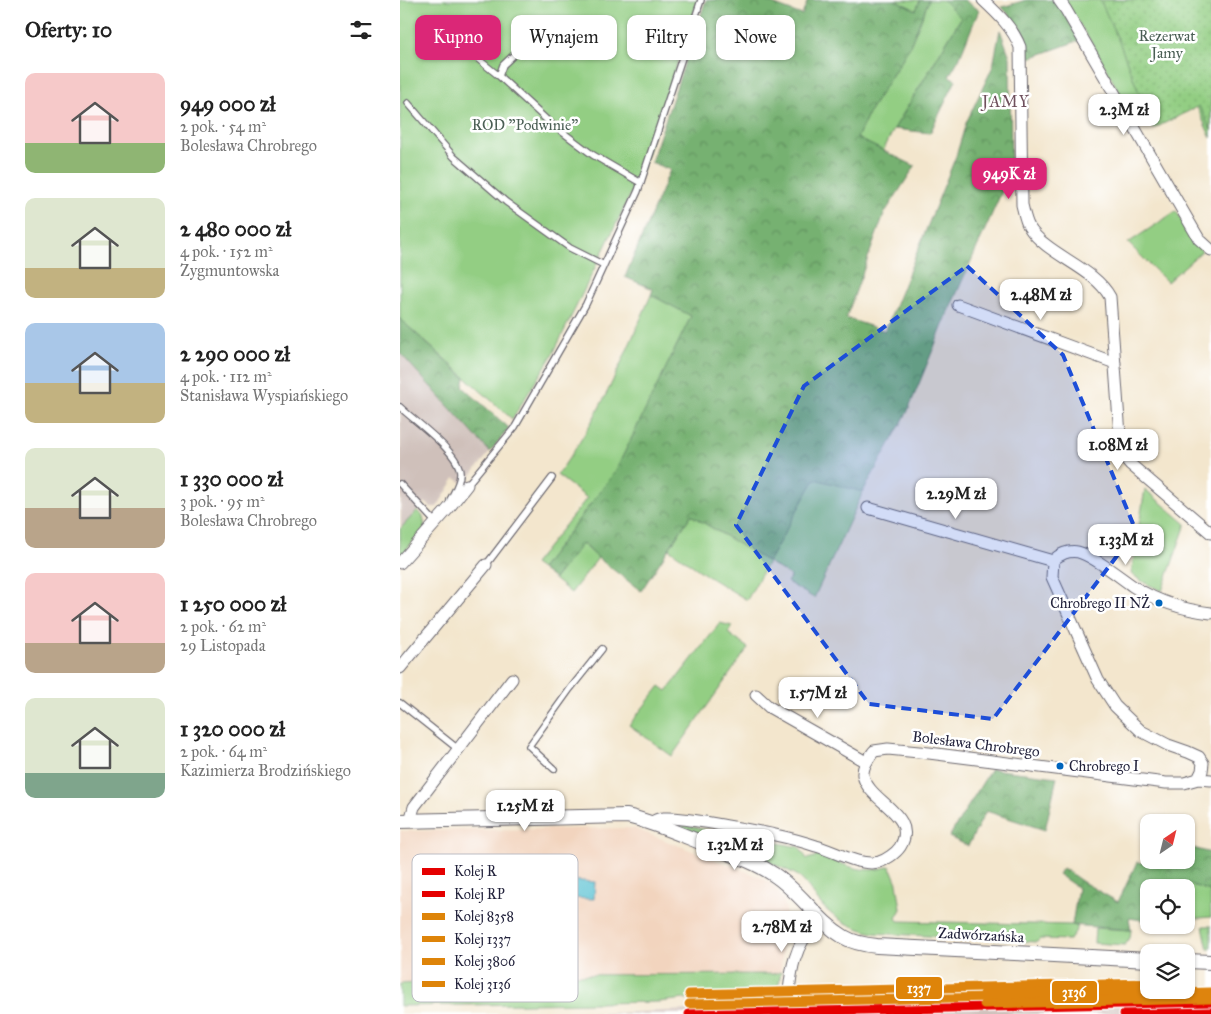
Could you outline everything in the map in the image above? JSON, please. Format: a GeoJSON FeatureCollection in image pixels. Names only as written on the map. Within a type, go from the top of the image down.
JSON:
{"type":"FeatureCollection","features":[{"type":"Feature","properties":{"kind":"street"},"geometry":{"type":"LineString","coordinates":[[983,0],[1007,24],[1020,47],[1022,205],[1025,219],[1036,237],[1100,283],[1110,297],[1120,449],[1130,464],[1211,533]]}},
{"type":"Feature","properties":{"kind":"street"},"geometry":{"type":"LineString","coordinates":[[1059,0],[1199,239],[1211,250]]}},
{"type":"Feature","properties":{"kind":"street"},"geometry":{"type":"LineString","coordinates":[[958,305],[1115,363]]}},
{"type":"Feature","properties":{"kind":"street"},"geometry":{"type":"LineString","coordinates":[[400,563],[445,513],[467,485]]}},
{"type":"Feature","properties":{"kind":"street"},"geometry":{"type":"LineString","coordinates":[[868,508],[1053,561]]}},
{"type":"Feature","properties":{"kind":"street"},"geometry":{"type":"LineString","coordinates":[[1053,561],[1064,553],[1079,552],[1137,588],[1169,603],[1194,611],[1211,613]]}},
{"type":"Feature","properties":{"kind":"street"},"geometry":{"type":"LineString","coordinates":[[1053,561],[1052,577],[1098,680],[1115,706],[1141,731],[1168,745],[1198,757],[1203,763],[1198,779]]}},
{"type":"Feature","properties":{"kind":"street"},"geometry":{"type":"LineString","coordinates":[[400,668],[486,565]]}},
{"type":"Feature","properties":{"kind":"street"},"geometry":{"type":"LineString","coordinates":[[405,821],[512,679]]}},
{"type":"Feature","properties":{"kind":"street"},"geometry":{"type":"LineString","coordinates":[[652,822],[661,818],[682,819],[774,834],[796,839],[858,861],[879,862],[900,848],[904,836],[903,826],[898,816],[870,790],[863,775],[866,762],[769,707],[756,695]]}},
{"type":"Feature","properties":{"kind":"street","name":"Bolesława Chrobrego"},"geometry":{"type":"LineString","coordinates":[[866,762],[874,751],[888,749],[1166,783],[1184,783],[1198,779],[1211,780]]}},
{"type":"Feature","properties":{"kind":"street","name":"Zadwórzańska"},"geometry":{"type":"LineString","coordinates":[[405,821],[627,816],[652,822],[772,873],[791,887],[820,918],[844,937],[861,944],[1140,960]]}},
{"type":"Feature","properties":{"kind":"street"},"geometry":{"type":"LineString","coordinates":[[786,1014],[790,972],[795,952],[807,932],[820,918]]}},
{"type":"Feature","properties":{"kind":"street"},"geometry":{"type":"LineString","coordinates":[[1195,961],[1211,962]]}},
{"type":"Feature","properties":{"kind":"lane"},"geometry":{"type":"LineString","coordinates":[[467,485],[523,415],[586,304],[641,182],[701,0]]}},
{"type":"Feature","properties":{"kind":"lane"},"geometry":{"type":"LineString","coordinates":[[499,76],[503,65],[511,57]]}},
{"type":"Feature","properties":{"kind":"lane"},"geometry":{"type":"LineString","coordinates":[[479,60],[549,122],[593,155],[641,182]]}},
{"type":"Feature","properties":{"kind":"lane"},"geometry":{"type":"LineString","coordinates":[[408,103],[454,157],[506,202],[570,248],[604,265]]}},
{"type":"Feature","properties":{"kind":"lane"},"geometry":{"type":"LineString","coordinates":[[400,407],[442,445],[459,464],[460,474],[458,482],[445,513]]}},
{"type":"Feature","properties":{"kind":"lane"},"geometry":{"type":"LineString","coordinates":[[486,565],[552,478]]}},
{"type":"Feature","properties":{"kind":"lane"},"geometry":{"type":"LineString","coordinates":[[400,484],[436,522]]}},
{"type":"Feature","properties":{"kind":"lane"},"geometry":{"type":"LineString","coordinates":[[554,769],[529,746],[570,689],[602,649]]}},
{"type":"Feature","properties":{"kind":"lane"},"geometry":{"type":"LineString","coordinates":[[400,703],[458,749]]}},
{"type":"Feature","properties":{"kind":"highlighted area"},"geometry":{"type":"Polygon","coordinates":[[[967,266],[1063,355],[1136,531],[993,719],[869,704],[736,525],[804,386],[967,266]]]}},
{"type":"Feature","properties":{"kind":"shaded area"},"geometry":{"type":"Polygon","coordinates":[[[400,353],[490,452],[464,484],[455,478],[437,507],[431,507],[425,502],[401,530],[400,353]]]}},
{"type":"Feature","properties":{"kind":"shaded area"},"geometry":{"type":"Polygon","coordinates":[[[633,828],[760,877],[770,883],[784,901],[786,911],[786,917],[783,921],[781,972],[772,974],[578,975],[578,854],[412,854],[412,983],[400,984],[400,831],[633,828]]]}},
{"type":"Feature","properties":{"kind":"shaded area"},"geometry":{"type":"Polygon","coordinates":[[[1195,997],[1211,997],[1211,1014],[796,1014],[796,1005],[1195,999],[1195,997]]]}},
{"type":"Feature","properties":{"kind":"shaded area"},"geometry":{"type":"Polygon","coordinates":[[[775,1007],[775,1014],[529,1014],[607,1013],[775,1007]]]}},
{"type":"Feature","properties":{"kind":"green space","name":"ROD \"Podwinie\""},"geometry":{"type":"Polygon","coordinates":[[[400,0],[698,0],[693,15],[627,15],[627,60],[678,60],[641,173],[553,354],[512,419],[400,319],[400,0]]]}},
{"type":"Feature","properties":{"kind":"green space"},"geometry":{"type":"Polygon","coordinates":[[[706,0],[762,0],[802,15],[808,0],[895,0],[916,10],[920,0],[929,0],[909,48],[869,112],[857,138],[915,166],[884,214],[846,318],[885,331],[956,156],[966,123],[993,66],[1000,30],[1010,57],[1011,171],[948,313],[907,413],[863,492],[815,479],[768,562],[691,515],[641,591],[598,558],[583,543],[554,579],[541,569],[615,472],[691,316],[651,295],[653,289],[625,277],[670,170],[651,162],[686,60],[706,60],[706,15],[701,15],[706,0]]]}},
{"type":"Feature","properties":{"kind":"green space"},"geometry":{"type":"Polygon","coordinates":[[[895,0],[920,0],[917,11],[895,0]]]}},
{"type":"Feature","properties":{"kind":"green space"},"geometry":{"type":"Polygon","coordinates":[[[929,0],[943,0],[961,18],[894,129],[883,151],[857,138],[869,112],[909,48],[929,0]]]}},
{"type":"Feature","properties":{"kind":"green space"},"geometry":{"type":"Polygon","coordinates":[[[943,0],[964,0],[979,10],[959,59],[949,76],[956,80],[930,133],[894,129],[961,18],[943,0]]]}},
{"type":"Feature","properties":{"kind":"green space"},"geometry":{"type":"Polygon","coordinates":[[[1026,0],[1056,0],[1080,40],[1030,58],[1024,32],[1002,7],[1026,0]]]}},
{"type":"Feature","properties":{"kind":"green space","name":"Rezerwat Jamy"},"geometry":{"type":"Polygon","coordinates":[[[1064,0],[1211,0],[1211,138],[1195,103],[1138,126],[1093,45],[1064,0]]]}},
{"type":"Feature","properties":{"kind":"green space","name":"Rezerwat Jamy"},"geometry":{"type":"Polygon","coordinates":[[[1100,0],[1211,0],[1211,130],[1199,106],[1153,129],[1118,39],[1100,0]]]}},
{"type":"Feature","properties":{"kind":"green space"},"geometry":{"type":"Polygon","coordinates":[[[1176,211],[1202,251],[1167,282],[1128,243],[1176,211]]]}},
{"type":"Feature","properties":{"kind":"green space"},"geometry":{"type":"Polygon","coordinates":[[[651,295],[692,316],[615,472],[541,569],[534,564],[587,498],[557,475],[598,411],[651,295]]]}},
{"type":"Feature","properties":{"kind":"green space"},"geometry":{"type":"Polygon","coordinates":[[[400,319],[465,378],[463,387],[509,428],[490,452],[400,353],[400,319]]]}},
{"type":"Feature","properties":{"kind":"green space"},"geometry":{"type":"Polygon","coordinates":[[[815,478],[863,492],[814,598],[787,582],[791,576],[768,562],[815,478]]]}},
{"type":"Feature","properties":{"kind":"green space"},"geometry":{"type":"Polygon","coordinates":[[[1145,489],[1186,524],[1162,591],[1131,574],[1145,489]]]}},
{"type":"Feature","properties":{"kind":"green space"},"geometry":{"type":"Polygon","coordinates":[[[417,511],[423,516],[425,528],[400,557],[400,529],[417,511]]]}},
{"type":"Feature","properties":{"kind":"green space"},"geometry":{"type":"Polygon","coordinates":[[[691,515],[768,562],[747,600],[709,577],[669,549],[691,515]]]}},
{"type":"Feature","properties":{"kind":"green space"},"geometry":{"type":"Polygon","coordinates":[[[582,543],[598,558],[571,593],[554,579],[582,543]]]}},
{"type":"Feature","properties":{"kind":"green space"},"geometry":{"type":"Polygon","coordinates":[[[720,623],[732,626],[728,633],[748,648],[672,756],[629,725],[660,686],[667,691],[720,623]]]}},
{"type":"Feature","properties":{"kind":"green space"},"geometry":{"type":"Polygon","coordinates":[[[991,769],[1057,777],[1045,830],[986,811],[968,846],[949,837],[991,769]]]}},
{"type":"Feature","properties":{"kind":"green space"},"geometry":{"type":"Polygon","coordinates":[[[683,825],[799,847],[807,859],[815,857],[817,853],[844,865],[861,869],[880,869],[890,866],[897,883],[901,909],[896,918],[898,921],[1072,925],[1078,927],[1070,940],[1040,939],[1037,942],[873,933],[851,926],[831,914],[795,874],[680,827],[683,825]]]}},
{"type":"Feature","properties":{"kind":"green space"},"geometry":{"type":"Polygon","coordinates":[[[1195,849],[1211,853],[1211,893],[1195,886],[1195,879],[1140,879],[1140,920],[1129,918],[1131,930],[1072,925],[1078,888],[1058,874],[1063,868],[1118,902],[1137,862],[1140,862],[1140,869],[1195,869],[1195,849]]]}},
{"type":"Feature","properties":{"kind":"green space"},"geometry":{"type":"Polygon","coordinates":[[[1195,886],[1210,891],[1211,917],[1195,918],[1195,886]]]}},
{"type":"Feature","properties":{"kind":"green space"},"geometry":{"type":"Polygon","coordinates":[[[1203,926],[1211,926],[1211,949],[1208,949],[1203,926]]]}},
{"type":"Feature","properties":{"kind":"green space"},"geometry":{"type":"Polygon","coordinates":[[[1095,928],[1131,930],[1130,938],[1125,945],[1094,943],[1095,928]]]}},
{"type":"Feature","properties":{"kind":"green space"},"geometry":{"type":"Polygon","coordinates":[[[781,972],[778,988],[659,1002],[400,1006],[400,984],[412,983],[412,1002],[578,1002],[578,975],[772,974],[781,972]]]}},
{"type":"Feature","properties":{"kind":"water"},"geometry":{"type":"Polygon","coordinates":[[[578,881],[595,882],[594,899],[578,898],[578,881]]]}},
{"type":"Feature","properties":{"kind":"rail line","name":"1337"},"geometry":{"type":"LineString","coordinates":[[689,994],[1140,983]]}},
{"type":"Feature","properties":{"kind":"rail line","name":"3136"},"geometry":{"type":"LineString","coordinates":[[984,994],[1140,991]]}},
{"type":"Feature","properties":{"kind":"rail line","name":"8358"},"geometry":{"type":"LineString","coordinates":[[689,1004],[1211,992]]}},
{"type":"Feature","properties":{"kind":"rail line","name":"3806"},"geometry":{"type":"LineString","coordinates":[[984,1004],[1211,999]]}},
{"type":"Feature","properties":{"kind":"rail line","name":"R"},"geometry":{"type":"LineString","coordinates":[[689,1014],[1211,1002]]}},
{"type":"Feature","properties":{"kind":"rail line","name":"RP"},"geometry":{"type":"LineString","coordinates":[[1124,1014],[1211,1012]]}},
{"type":"Feature","properties":{"kind":"place","name":"Chrobrego II NŻ"},"geometry":{"type":"Point","coordinates":[1159,603]}},
{"type":"Feature","properties":{"kind":"place","name":"Chrobrego I"},"geometry":{"type":"Point","coordinates":[1060,766]}},
{"type":"Feature","properties":{"kind":"district","name":"JAMY"},"geometry":{"type":"Point","coordinates":[1006,101]}}]}
